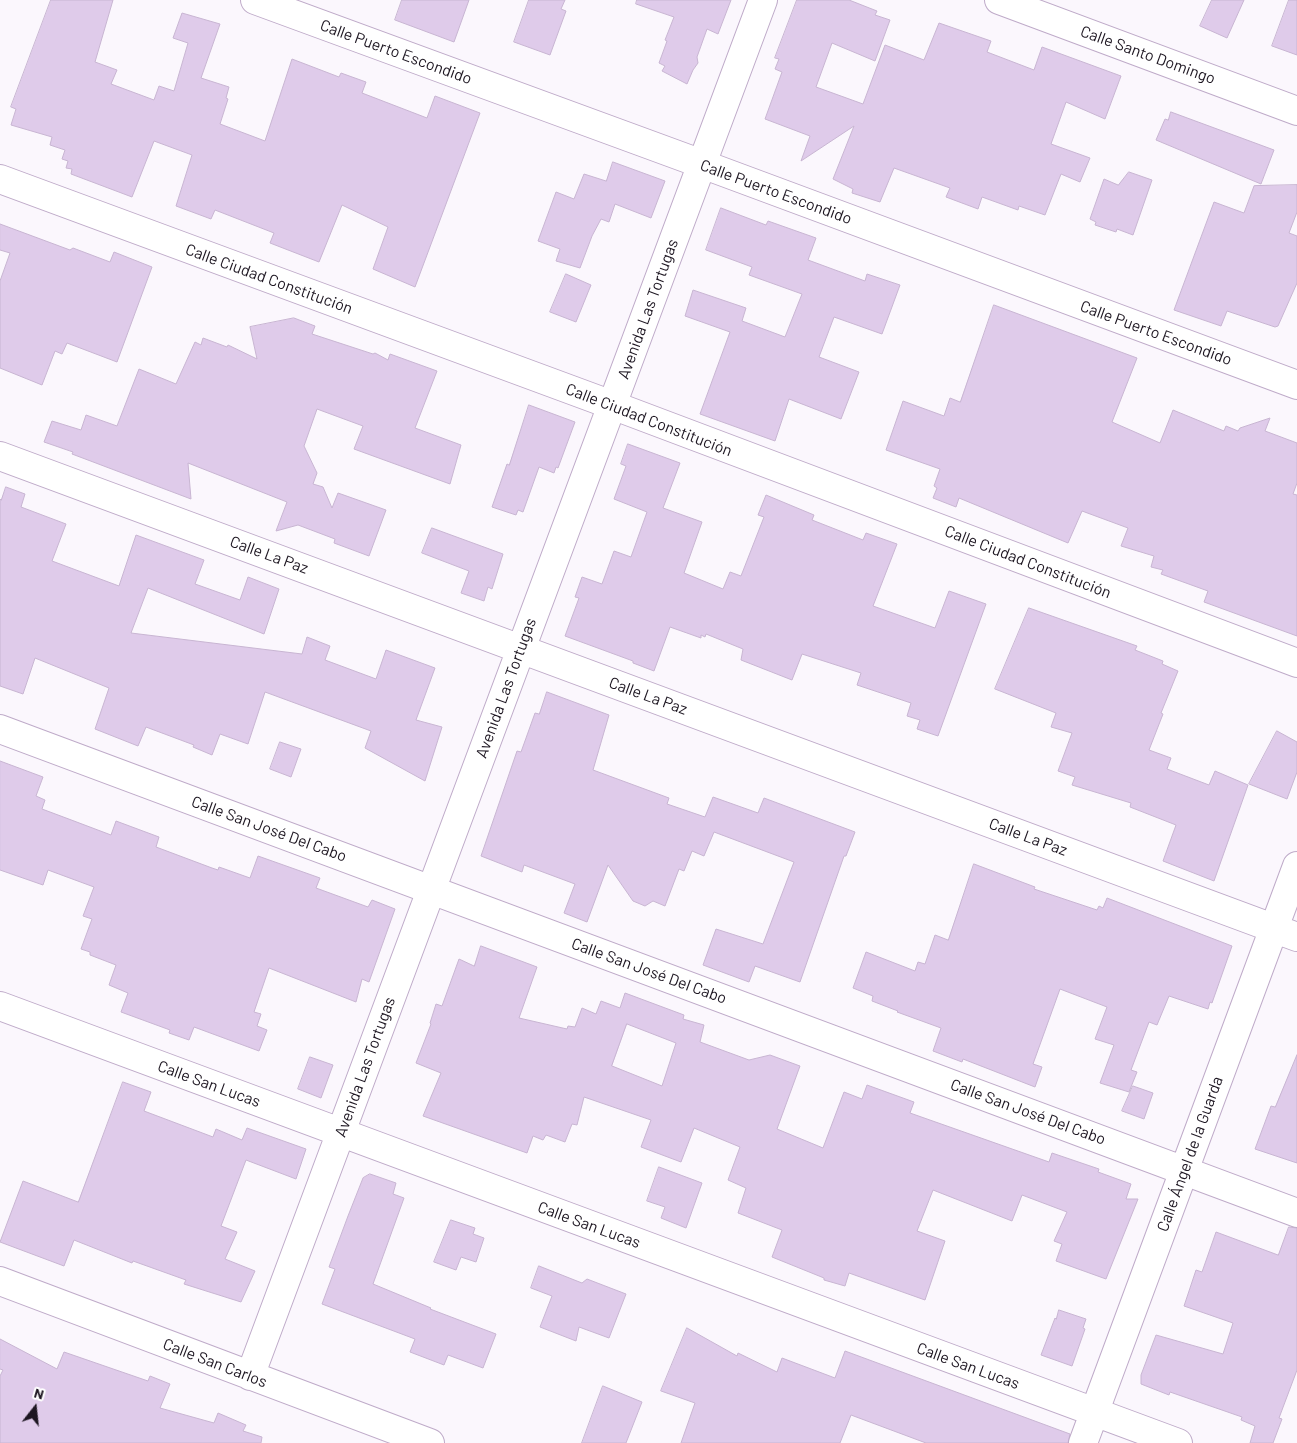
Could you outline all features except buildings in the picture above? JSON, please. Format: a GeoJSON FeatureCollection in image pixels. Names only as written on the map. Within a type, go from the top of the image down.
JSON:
{"type":"FeatureCollection","features":[{"type":"Feature","properties":{"kind":"street","name":"Calle Puerto Escondido"},"geometry":{"type":"LineString","coordinates":[[255,0],[1297,386]]}},
{"type":"Feature","properties":{"kind":"street","name":"Avenida Las Tortugas"},"geometry":{"type":"LineString","coordinates":[[250,1376],[763,0]]}},
{"type":"Feature","properties":{"kind":"street","name":"Calle Santo Domingo"},"geometry":{"type":"LineString","coordinates":[[999,0],[1297,111]]}},
{"type":"Feature","properties":{"kind":"street","name":"Calle Ciudad Constitución"},"geometry":{"type":"LineString","coordinates":[[0,180],[612,406],[1297,663]]}},
{"type":"Feature","properties":{"kind":"street","name":"Calle La Paz"},"geometry":{"type":"LineString","coordinates":[[0,456],[1286,932]]}},
{"type":"Feature","properties":{"kind":"street","name":"Calle San José Del Cabo"},"geometry":{"type":"LineString","coordinates":[[0,729],[1297,1213]]}},
{"type":"Feature","properties":{"kind":"street","name":"Calle Ángel de la Guarda"},"geometry":{"type":"LineString","coordinates":[[1083,1443],[1185,1170],[1286,932],[1297,866]]}},
{"type":"Feature","properties":{"kind":"street","name":"Calle San Lucas"},"geometry":{"type":"LineString","coordinates":[[0,1006],[1178,1443]]}},
{"type":"Feature","properties":{"kind":"street","name":"Calle San Carlos"},"geometry":{"type":"LineString","coordinates":[[0,1281],[430,1443]]}}]}
